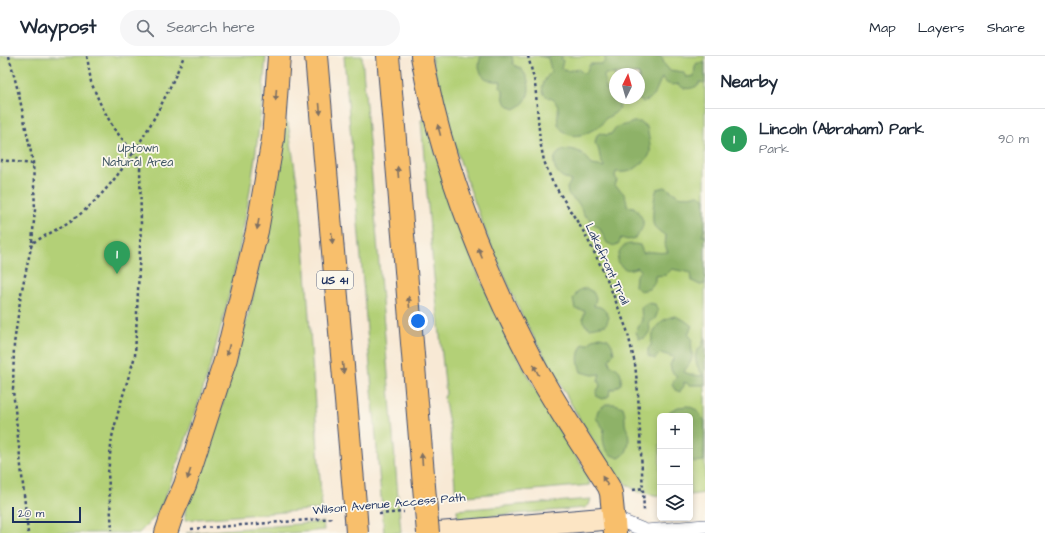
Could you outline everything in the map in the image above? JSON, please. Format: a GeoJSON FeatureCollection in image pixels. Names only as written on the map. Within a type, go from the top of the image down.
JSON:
{"type":"FeatureCollection","features":[{"type":"Feature","properties":{"kind":"highway"},"geometry":{"type":"LineString","coordinates":[[166,533],[185,485],[226,358],[257,231],[273,139],[279,56]]}},
{"type":"Feature","properties":{"kind":"highway","name":"US 41"},"geometry":{"type":"LineString","coordinates":[[316,56],[358,533]]}},
{"type":"Feature","properties":{"kind":"highway"},"geometry":{"type":"LineString","coordinates":[[388,56],[428,533]]}},
{"type":"Feature","properties":{"kind":"highway"},"geometry":{"type":"LineString","coordinates":[[422,56],[442,143],[454,184],[476,244],[513,324],[539,375],[565,419],[609,487],[612,494],[614,526]]}},
{"type":"Feature","properties":{"kind":"street"},"geometry":{"type":"LineString","coordinates":[[439,533],[614,526]]}},
{"type":"Feature","properties":{"kind":"lane"},"geometry":{"type":"LineString","coordinates":[[614,526],[644,532],[705,526]]}},
{"type":"Feature","properties":{"kind":"path"},"geometry":{"type":"LineString","coordinates":[[9,56],[19,94],[33,164],[35,210],[32,243],[21,294],[14,344],[13,390],[28,533]]}},
{"type":"Feature","properties":{"kind":"path"},"geometry":{"type":"LineString","coordinates":[[87,56],[91,82],[100,103],[114,129],[138,159],[140,166],[141,225],[135,356],[112,437],[108,473],[112,530]]}},
{"type":"Feature","properties":{"kind":"path"},"geometry":{"type":"LineString","coordinates":[[32,243],[61,227],[84,210],[116,177],[145,133],[174,80],[184,56]]}},
{"type":"Feature","properties":{"kind":"path","name":"Lakefront Trail"},"geometry":{"type":"LineString","coordinates":[[528,56],[535,83],[540,141],[544,160],[552,181],[585,234],[598,260],[627,330],[635,364],[638,393],[643,488]]}},
{"type":"Feature","properties":{"kind":"path"},"geometry":{"type":"LineString","coordinates":[[0,160],[33,164]]}},
{"type":"Feature","properties":{"kind":"path","name":"Wilson Avenue Access Path"},"geometry":{"type":"LineString","coordinates":[[378,514],[409,512]]}},
{"type":"Feature","properties":{"kind":"path","name":"Wilson Avenue Access Path"},"geometry":{"type":"LineString","coordinates":[[190,530],[338,518]]}},
{"type":"Feature","properties":{"kind":"green space","name":"Uptown Natural Area"},"geometry":{"type":"Polygon","coordinates":[[[0,56],[266,56],[248,203],[228,300],[201,395],[163,502],[157,513],[139,533],[0,533],[0,56]]]}},
{"type":"Feature","properties":{"kind":"green space"},"geometry":{"type":"Polygon","coordinates":[[[344,56],[362,56],[401,533],[384,533],[344,56]]]}},
{"type":"Feature","properties":{"kind":"green space"},"geometry":{"type":"Polygon","coordinates":[[[431,56],[705,56],[705,493],[693,495],[693,413],[657,413],[657,495],[638,492],[626,484],[612,470],[579,418],[522,316],[489,241],[445,115],[431,56]]]}},
{"type":"Feature","properties":{"kind":"green space"},"geometry":{"type":"Polygon","coordinates":[[[481,56],[512,56],[513,63],[525,74],[529,85],[527,97],[520,106],[514,109],[505,103],[503,90],[500,87],[501,81],[490,80],[482,75],[479,67],[481,56]]]}},
{"type":"Feature","properties":{"kind":"green space"},"geometry":{"type":"Polygon","coordinates":[[[539,56],[563,56],[561,58],[563,61],[561,69],[567,71],[578,69],[583,73],[586,73],[590,64],[602,64],[605,61],[605,56],[661,56],[669,70],[683,72],[686,77],[694,76],[695,66],[697,63],[705,63],[705,83],[699,82],[699,85],[691,88],[683,88],[678,84],[668,84],[662,78],[653,96],[645,101],[645,68],[609,68],[609,74],[605,74],[604,77],[606,89],[609,90],[609,104],[620,104],[618,110],[605,119],[600,126],[575,136],[566,133],[561,129],[557,119],[558,106],[553,99],[546,96],[543,91],[543,84],[551,72],[548,58],[539,56]]]}},
{"type":"Feature","properties":{"kind":"green space"},"geometry":{"type":"Polygon","coordinates":[[[425,119],[460,230],[479,276],[517,355],[547,410],[586,472],[590,485],[456,497],[450,429],[444,397],[446,394],[433,267],[421,120],[425,119]]]}},
{"type":"Feature","properties":{"kind":"green space"},"geometry":{"type":"Polygon","coordinates":[[[286,121],[288,123],[301,208],[322,509],[185,520],[185,511],[216,426],[253,296],[283,122],[286,121]]]}},
{"type":"Feature","properties":{"kind":"green space"},"geometry":{"type":"Polygon","coordinates":[[[633,122],[640,122],[647,127],[650,153],[646,160],[633,170],[628,172],[616,172],[615,176],[617,180],[615,186],[624,194],[627,206],[634,207],[642,219],[643,226],[635,238],[628,240],[621,238],[619,243],[614,246],[607,243],[599,227],[595,226],[590,219],[584,215],[579,204],[568,194],[567,188],[571,181],[560,175],[555,168],[554,161],[557,155],[562,151],[569,149],[577,151],[585,156],[592,165],[605,167],[601,161],[595,143],[597,135],[600,133],[606,135],[611,134],[616,127],[633,122]]]}},
{"type":"Feature","properties":{"kind":"green space"},"geometry":{"type":"Polygon","coordinates":[[[665,187],[679,196],[683,197],[698,195],[705,199],[705,226],[702,236],[705,235],[705,284],[700,285],[692,281],[691,273],[672,269],[666,275],[655,276],[655,282],[649,289],[640,291],[635,286],[636,275],[641,271],[638,267],[629,270],[625,269],[617,262],[619,252],[623,246],[634,244],[640,245],[643,253],[668,252],[665,246],[666,236],[654,226],[653,223],[653,208],[657,189],[665,187]]]}},
{"type":"Feature","properties":{"kind":"green space"},"geometry":{"type":"Polygon","coordinates":[[[586,288],[593,292],[596,298],[594,306],[603,309],[609,317],[606,325],[590,328],[585,325],[583,318],[585,311],[575,309],[573,299],[579,290],[586,288]]]}},
{"type":"Feature","properties":{"kind":"green space"},"geometry":{"type":"Polygon","coordinates":[[[647,303],[655,304],[658,311],[655,319],[649,322],[650,331],[645,338],[639,339],[636,332],[642,320],[641,307],[647,303]]]}},
{"type":"Feature","properties":{"kind":"green space"},"geometry":{"type":"Polygon","coordinates":[[[675,316],[692,326],[688,334],[692,339],[692,359],[684,372],[692,375],[703,376],[695,357],[705,337],[705,385],[690,385],[684,382],[684,386],[680,392],[675,390],[672,384],[677,376],[672,372],[670,365],[674,357],[660,353],[655,359],[648,356],[648,349],[651,345],[655,329],[666,319],[675,316]]]}},
{"type":"Feature","properties":{"kind":"green space"},"geometry":{"type":"Polygon","coordinates":[[[600,337],[608,339],[612,345],[614,353],[609,360],[610,365],[619,370],[621,377],[621,384],[610,390],[609,396],[603,399],[597,397],[596,392],[600,386],[598,380],[600,374],[593,375],[581,372],[578,361],[583,344],[589,344],[593,339],[600,337]]]}},
{"type":"Feature","properties":{"kind":"green space"},"geometry":{"type":"Polygon","coordinates":[[[606,404],[615,404],[623,407],[624,411],[629,443],[625,454],[619,458],[611,455],[604,446],[604,429],[596,418],[598,410],[606,404]]]}},
{"type":"Feature","properties":{"kind":"green space"},"geometry":{"type":"Polygon","coordinates":[[[688,406],[697,410],[705,421],[704,461],[693,461],[693,413],[670,413],[670,411],[678,407],[688,406]]]}},
{"type":"Feature","properties":{"kind":"green space"},"geometry":{"type":"Polygon","coordinates":[[[591,499],[589,505],[584,508],[458,519],[457,510],[591,499]]]}},
{"type":"Feature","properties":{"kind":"green space"},"geometry":{"type":"Polygon","coordinates":[[[323,522],[324,530],[293,533],[186,533],[323,522]]]}},
{"type":"Feature","properties":{"kind":"place","name":"Lincoln (Abraham) Park"},"geometry":{"type":"Point","coordinates":[117,274]}}]}
